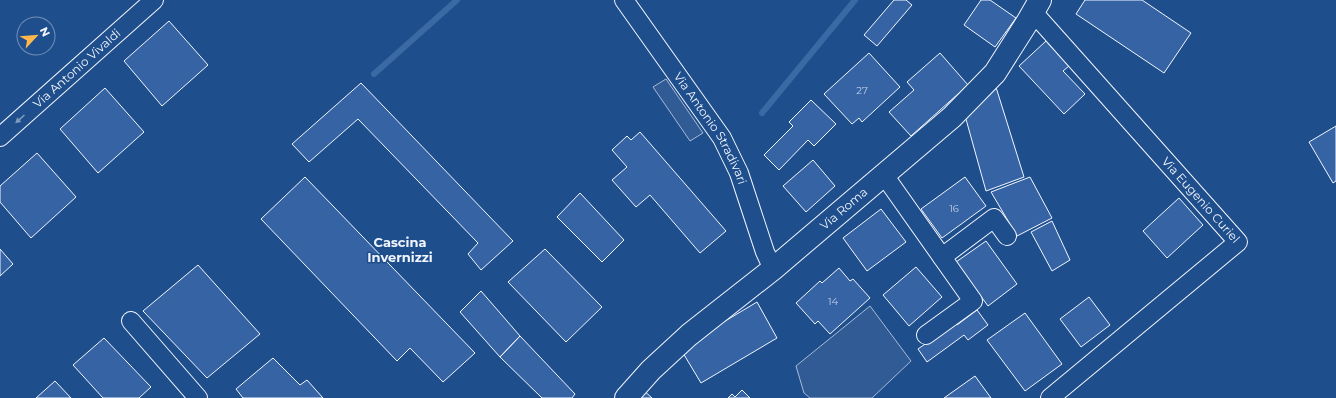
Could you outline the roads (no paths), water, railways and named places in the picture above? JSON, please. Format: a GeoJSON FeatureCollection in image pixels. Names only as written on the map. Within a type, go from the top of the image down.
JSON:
{"type":"FeatureCollection","features":[{"type":"Feature","properties":{"kind":"street","name":"Via Antonio Vivaldi"},"geometry":{"type":"LineString","coordinates":[[0,137],[154,0]]}},
{"type":"Feature","properties":{"kind":"street","name":"Via Antonio Stradivari"},"geometry":{"type":"LineString","coordinates":[[624,0],[722,138],[738,173],[765,252],[773,269]]}},
{"type":"Feature","properties":{"kind":"street","name":"Via Roma"},"geometry":{"type":"LineString","coordinates":[[626,398],[661,360],[699,327],[773,269],[938,130],[987,82],[1001,64],[1037,6]]}},
{"type":"Feature","properties":{"kind":"street","name":"Via Eugenio Curiel"},"geometry":{"type":"LineString","coordinates":[[1037,6],[1238,242],[1050,398]]}},
{"type":"Feature","properties":{"kind":"street"},"geometry":{"type":"LineString","coordinates":[[884,175],[972,301],[926,335]]}},
{"type":"Feature","properties":{"kind":"street"},"geometry":{"type":"LineString","coordinates":[[942,257],[994,218],[1007,236]]}},
{"type":"Feature","properties":{"kind":"street"},"geometry":{"type":"LineString","coordinates":[[131,322],[198,398]]}},
{"type":"Feature","properties":{"kind":"waterway"},"geometry":{"type":"LineString","coordinates":[[374,74],[457,0]]}},
{"type":"Feature","properties":{"kind":"waterway"},"geometry":{"type":"LineString","coordinates":[[762,113],[855,0]]}},
{"type":"Feature","properties":{"kind":"district","name":"Cascina Invernizzi"},"geometry":{"type":"Point","coordinates":[400,250]}}]}
